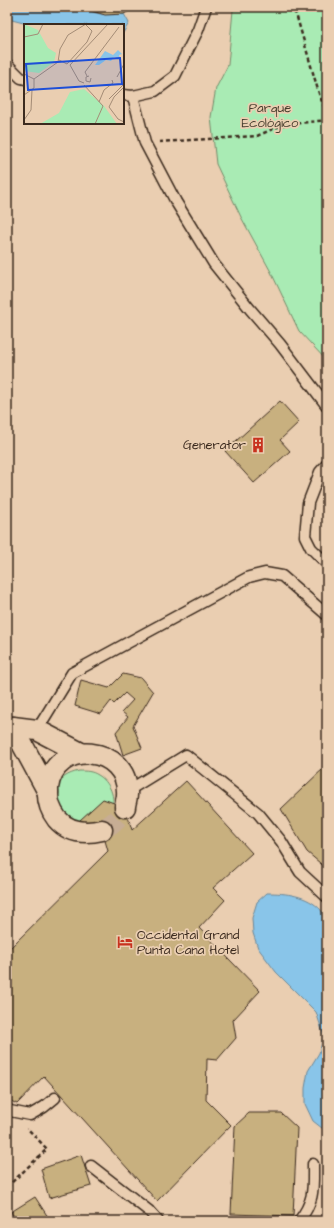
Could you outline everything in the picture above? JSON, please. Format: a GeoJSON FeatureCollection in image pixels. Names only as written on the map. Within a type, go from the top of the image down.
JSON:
{"type":"FeatureCollection","features":[{"type":"Feature","properties":{"kind":"street"},"geometry":{"type":"LineString","coordinates":[[48,792],[10,731],[37,730],[81,753]]}},
{"type":"Feature","properties":{"kind":"street"},"geometry":{"type":"LineString","coordinates":[[102,830],[80,832],[60,822],[53,814],[49,803],[49,781],[61,762],[70,756],[81,753],[93,753],[104,756],[114,763],[122,772],[126,784],[127,795],[125,807]]}},
{"type":"Feature","properties":{"kind":"lane"},"geometry":{"type":"LineString","coordinates":[[206,7],[198,30],[175,76],[155,90],[128,95],[144,143],[176,202],[214,264],[280,344],[327,406]]}},
{"type":"Feature","properties":{"kind":"lane"},"geometry":{"type":"LineString","coordinates":[[7,64],[21,78],[24,79]]}},
{"type":"Feature","properties":{"kind":"lane"},"geometry":{"type":"LineString","coordinates":[[327,464],[320,472],[308,503],[305,536],[311,548],[327,564]]}},
{"type":"Feature","properties":{"kind":"lane"},"geometry":{"type":"LineString","coordinates":[[37,730],[72,673],[249,577],[265,573],[282,576],[327,615]]}},
{"type":"Feature","properties":{"kind":"lane"},"geometry":{"type":"LineString","coordinates":[[126,784],[134,787],[186,755],[258,813],[281,841],[300,872],[327,897]]}},
{"type":"Feature","properties":{"kind":"lane"},"geometry":{"type":"LineString","coordinates":[[8,1110],[30,1115],[44,1107],[55,1098]]}},
{"type":"Feature","properties":{"kind":"lane"},"geometry":{"type":"LineString","coordinates":[[299,1221],[310,1205],[313,1191],[313,1164]]}},
{"type":"Feature","properties":{"kind":"lane"},"geometry":{"type":"LineString","coordinates":[[90,1166],[148,1210],[158,1221]]}},
{"type":"Feature","properties":{"kind":"path"},"geometry":{"type":"LineString","coordinates":[[288,7],[296,14],[320,96],[327,113]]}},
{"type":"Feature","properties":{"kind":"path"},"geometry":{"type":"LineString","coordinates":[[144,143],[257,136],[282,126],[327,120]]}},
{"type":"Feature","properties":{"kind":"path"},"geometry":{"type":"LineString","coordinates":[[7,1187],[47,1149],[8,1110]]}},
{"type":"Feature","properties":{"kind":"green space","name":"Parque Ecológico"},"geometry":{"type":"Polygon","coordinates":[[[235,7],[327,7],[327,361],[299,331],[271,272],[241,217],[216,164],[211,117],[216,88],[228,65],[233,10],[235,7]]]}},
{"type":"Feature","properties":{"kind":"green space"},"geometry":{"type":"Polygon","coordinates":[[[79,771],[87,771],[98,775],[106,781],[111,790],[113,806],[110,813],[100,826],[63,824],[55,788],[65,776],[79,771]]]}},
{"type":"Feature","properties":{"kind":"water"},"geometry":{"type":"Polygon","coordinates":[[[7,7],[84,7],[93,12],[109,15],[124,14],[129,23],[124,31],[124,24],[27,24],[12,20],[7,16],[7,7]]]}},
{"type":"Feature","properties":{"kind":"water"},"geometry":{"type":"Polygon","coordinates":[[[267,893],[289,894],[309,901],[321,910],[327,925],[327,1132],[313,1121],[305,1104],[305,1088],[308,1071],[319,1053],[324,1036],[316,1012],[276,972],[258,948],[253,933],[252,918],[257,902],[267,893]]]}},
{"type":"Feature","properties":{"kind":"building"},"geometry":{"type":"Polygon","coordinates":[[[84,7],[136,7],[124,14],[105,15],[84,7]]]}},
{"type":"Feature","properties":{"kind":"building","name":"Generator"},"geometry":{"type":"Polygon","coordinates":[[[280,401],[299,422],[280,440],[290,451],[254,483],[225,451],[280,401]]]}},
{"type":"Feature","properties":{"kind":"building"},"geometry":{"type":"Polygon","coordinates":[[[123,674],[141,678],[153,692],[133,726],[142,748],[123,755],[116,732],[128,717],[122,712],[133,700],[125,693],[114,704],[111,701],[101,714],[75,706],[81,680],[109,688],[123,674]]]}},
{"type":"Feature","properties":{"kind":"building"},"geometry":{"type":"Polygon","coordinates":[[[327,765],[327,869],[307,852],[281,809],[327,765]]]}},
{"type":"Feature","properties":{"kind":"building"},"geometry":{"type":"Polygon","coordinates":[[[186,781],[252,853],[213,888],[225,900],[199,928],[260,991],[233,1020],[236,1038],[217,1060],[207,1059],[206,1100],[231,1125],[157,1201],[44,1076],[17,1104],[7,1099],[7,951],[108,851],[102,830],[80,820],[103,799],[125,807],[132,830],[186,781]]]}},
{"type":"Feature","properties":{"kind":"building"},"geometry":{"type":"Polygon","coordinates":[[[249,1113],[281,1113],[297,1128],[293,1216],[231,1214],[235,1126],[249,1113]]]}},
{"type":"Feature","properties":{"kind":"building"},"geometry":{"type":"Polygon","coordinates":[[[81,1155],[91,1186],[49,1198],[41,1169],[81,1155]]]}},
{"type":"Feature","properties":{"kind":"building"},"geometry":{"type":"Polygon","coordinates":[[[35,1197],[48,1217],[41,1221],[17,1221],[11,1212],[35,1197]]]}},
{"type":"Feature","properties":{"kind":"tunnel"},"geometry":{"type":"LineString","coordinates":[[102,830],[115,820],[125,807]]}},
{"type":"Feature","properties":{"kind":"place","name":"Generator"},"geometry":{"type":"Point","coordinates":[258,445]}},
{"type":"Feature","properties":{"kind":"place","name":"Occidental Grand Punta Cana Hotel"},"geometry":{"type":"Point","coordinates":[125,942]}}]}
